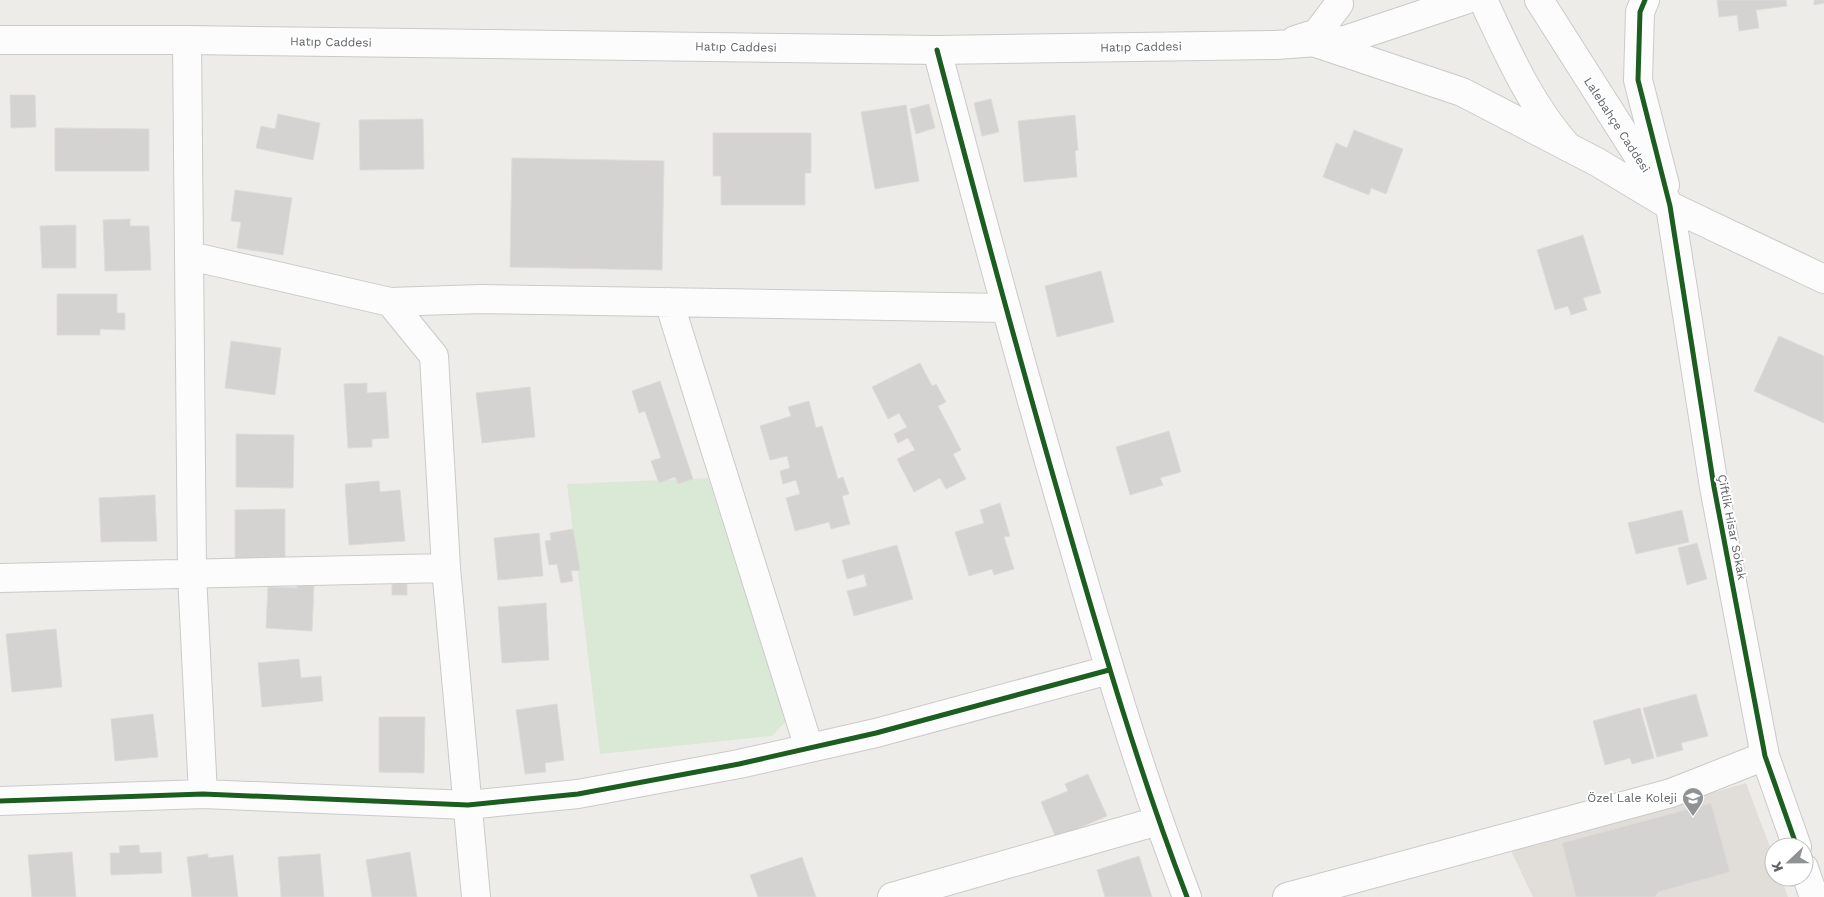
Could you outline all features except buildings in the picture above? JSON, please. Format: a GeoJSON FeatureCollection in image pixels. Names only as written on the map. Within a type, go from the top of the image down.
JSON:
{"type":"FeatureCollection","features":[{"type":"Feature","properties":{"kind":"street"},"geometry":{"type":"LineString","coordinates":[[1276,45],[1317,33],[1339,4],[1338,0]]}},
{"type":"Feature","properties":{"kind":"street","name":"Hatıp Caddesi"},"geometry":{"type":"LineString","coordinates":[[0,40],[187,40],[937,50],[1276,45],[1345,40],[1466,0]]}},
{"type":"Feature","properties":{"kind":"street"},"geometry":{"type":"LineString","coordinates":[[1483,0],[1516,70],[1553,130],[1568,147]]}},
{"type":"Feature","properties":{"kind":"street","name":"Lalebahçe Caddesi"},"geometry":{"type":"LineString","coordinates":[[1539,0],[1670,206]]}},
{"type":"Feature","properties":{"kind":"street","name":"Çiftlik Hisar Sokak"},"geometry":{"type":"LineString","coordinates":[[1645,0],[1640,12],[1638,80],[1670,206],[1714,487],[1765,756],[1793,837]]}},
{"type":"Feature","properties":{"kind":"street"},"geometry":{"type":"LineString","coordinates":[[187,40],[192,575],[203,794]]}},
{"type":"Feature","properties":{"kind":"street"},"geometry":{"type":"LineString","coordinates":[[1313,42],[1462,92],[1568,147],[1670,206],[1824,279]]}},
{"type":"Feature","properties":{"kind":"street"},"geometry":{"type":"LineString","coordinates":[[937,50],[1004,308],[1109,670],[1158,821],[1187,897]]}},
{"type":"Feature","properties":{"kind":"street"},"geometry":{"type":"LineString","coordinates":[[190,256],[390,302],[481,299],[1004,308]]}},
{"type":"Feature","properties":{"kind":"street"},"geometry":{"type":"LineString","coordinates":[[390,302],[434,356],[446,568],[476,897]]}},
{"type":"Feature","properties":{"kind":"street"},"geometry":{"type":"LineString","coordinates":[[669,302],[809,748]]}},
{"type":"Feature","properties":{"kind":"street"},"geometry":{"type":"LineString","coordinates":[[0,578],[446,568]]}},
{"type":"Feature","properties":{"kind":"street"},"geometry":{"type":"LineString","coordinates":[[0,801],[203,794],[468,805],[578,794],[739,764],[809,748],[1109,670]]}},
{"type":"Feature","properties":{"kind":"street"},"geometry":{"type":"LineString","coordinates":[[1287,897],[1671,794],[1765,756]]}},
{"type":"Feature","properties":{"kind":"street"},"geometry":{"type":"LineString","coordinates":[[892,897],[1158,821]]}},
{"type":"Feature","properties":{"kind":"shaded area","name":"Özel Lale Koleji"},"geometry":{"type":"Polygon","coordinates":[[[1746,783],[1766,837],[1764,837],[1764,887],[1784,887],[1788,897],[1533,897],[1511,851],[1746,783]]]}},
{"type":"Feature","properties":{"kind":"green space"},"geometry":{"type":"Polygon","coordinates":[[[708,478],[786,721],[772,736],[600,754],[567,484],[708,478]]]}},
{"type":"Feature","properties":{"kind":"cycle path"},"geometry":{"type":"LineString","coordinates":[[1645,0],[1640,12],[1638,80],[1670,206],[1714,487],[1765,756],[1793,837]]}},
{"type":"Feature","properties":{"kind":"cycle path"},"geometry":{"type":"LineString","coordinates":[[937,50],[1048,459],[1093,613],[1137,756],[1187,897]]}},
{"type":"Feature","properties":{"kind":"cycle path"},"geometry":{"type":"LineString","coordinates":[[0,801],[203,794],[468,805],[578,794],[739,764],[876,733],[1109,670]]}},
{"type":"Feature","properties":{"kind":"place","name":"Özel Lale Koleji"},"geometry":{"type":"Point","coordinates":[1693,817]}}]}
